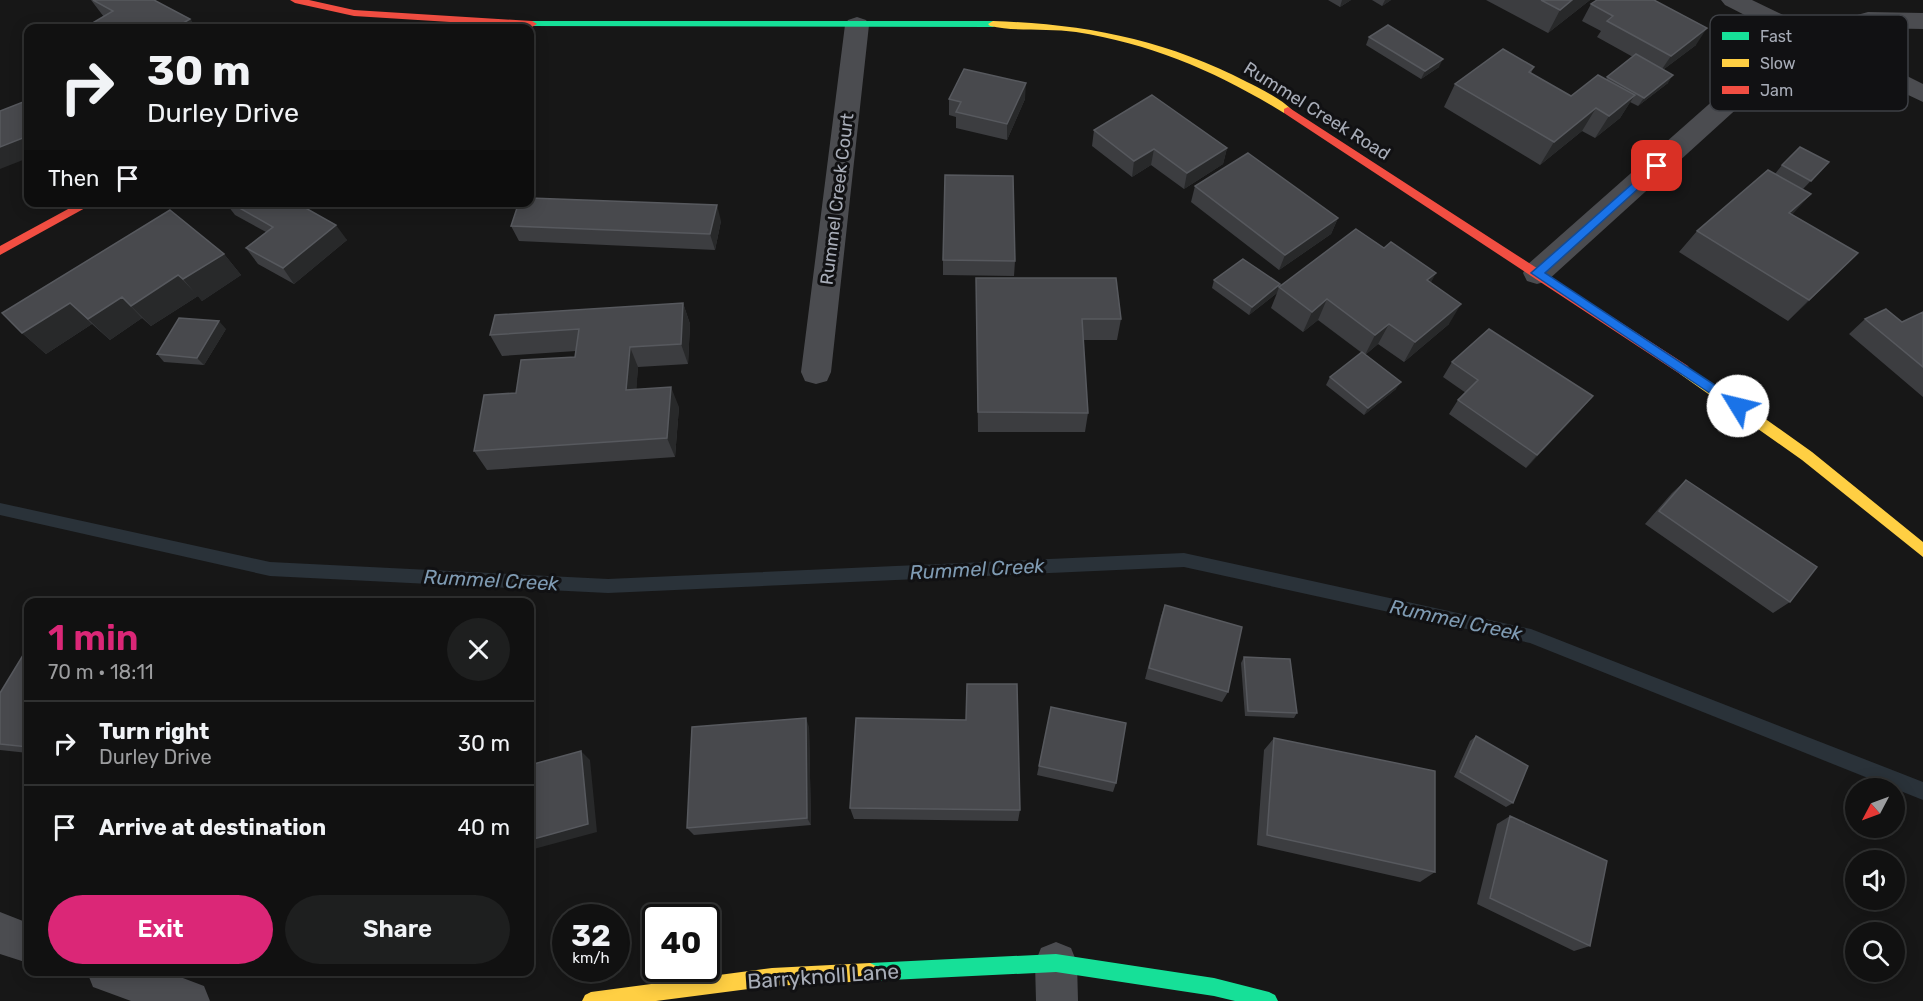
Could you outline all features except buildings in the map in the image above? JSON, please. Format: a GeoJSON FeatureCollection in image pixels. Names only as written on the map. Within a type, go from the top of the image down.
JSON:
{"type":"FeatureCollection","features":[{"type":"Feature","properties":{"kind":"street","name":"Rummel Creek Road"},"geometry":{"type":"LineString","coordinates":[[295,0],[354,13],[517,24]]}},
{"type":"Feature","properties":{"kind":"street"},"geometry":{"type":"LineString","coordinates":[[341,24],[365,0]]}},
{"type":"Feature","properties":{"kind":"street"},"geometry":{"type":"LineString","coordinates":[[1733,0],[1763,15]]}},
{"type":"Feature","properties":{"kind":"street"},"geometry":{"type":"LineString","coordinates":[[1908,21],[1923,21]]}},
{"type":"Feature","properties":{"kind":"street","name":"Rummel Creek Road"},"geometry":{"type":"LineString","coordinates":[[534,24],[1000,24],[1110,33],[1183,54],[1261,93],[1720,393],[1882,514],[1923,551]]}},
{"type":"Feature","properties":{"kind":"street","name":"Rummel Creek Court"},"geometry":{"type":"LineString","coordinates":[[816,372],[857,25]]}},
{"type":"Feature","properties":{"kind":"street"},"geometry":{"type":"LineString","coordinates":[[1908,87],[1923,94]]}},
{"type":"Feature","properties":{"kind":"street"},"geometry":{"type":"LineString","coordinates":[[1537,273],[1718,111]]}},
{"type":"Feature","properties":{"kind":"street"},"geometry":{"type":"LineString","coordinates":[[0,251],[82,207]]}},
{"type":"Feature","properties":{"kind":"street"},"geometry":{"type":"LineString","coordinates":[[0,933],[24,942]]}},
{"type":"Feature","properties":{"kind":"street"},"geometry":{"type":"LineString","coordinates":[[119,976],[189,1001]]}},
{"type":"Feature","properties":{"kind":"street","name":"Barryknoll Lane"},"geometry":{"type":"LineString","coordinates":[[591,1001],[772,977],[1214,987],[1269,1001]]}},
{"type":"Feature","properties":{"kind":"waterway","name":"Rummel Creek"},"geometry":{"type":"LineString","coordinates":[[0,509],[270,569],[608,586],[1184,560],[1531,636],[1923,791]]}},
{"type":"Feature","properties":{"kind":"traffic: fast"},"geometry":{"type":"LineString","coordinates":[[532,24],[993,24]]}},
{"type":"Feature","properties":{"kind":"traffic: fast"},"geometry":{"type":"LineString","coordinates":[[870,972],[1056,963],[1214,987],[1269,1001]]}},
{"type":"Feature","properties":{"kind":"traffic: slow"},"geometry":{"type":"LineString","coordinates":[[993,24],[1074,29],[1148,44],[1218,71],[1288,111]]}},
{"type":"Feature","properties":{"kind":"traffic: slow"},"geometry":{"type":"LineString","coordinates":[[1684,370],[1807,456],[1923,551]]}},
{"type":"Feature","properties":{"kind":"traffic: slow"},"geometry":{"type":"LineString","coordinates":[[591,1001],[772,977],[870,972]]}},
{"type":"Feature","properties":{"kind":"traffic: jam"},"geometry":{"type":"LineString","coordinates":[[295,0],[354,13],[532,24]]}},
{"type":"Feature","properties":{"kind":"traffic: jam"},"geometry":{"type":"LineString","coordinates":[[1288,111],[1684,370]]}},
{"type":"Feature","properties":{"kind":"traffic: jam"},"geometry":{"type":"LineString","coordinates":[[0,251],[82,207]]}},
{"type":"Feature","properties":{"kind":"route"},"geometry":{"type":"LineString","coordinates":[[1657,166],[1537,273],[1738,406]]}}]}
